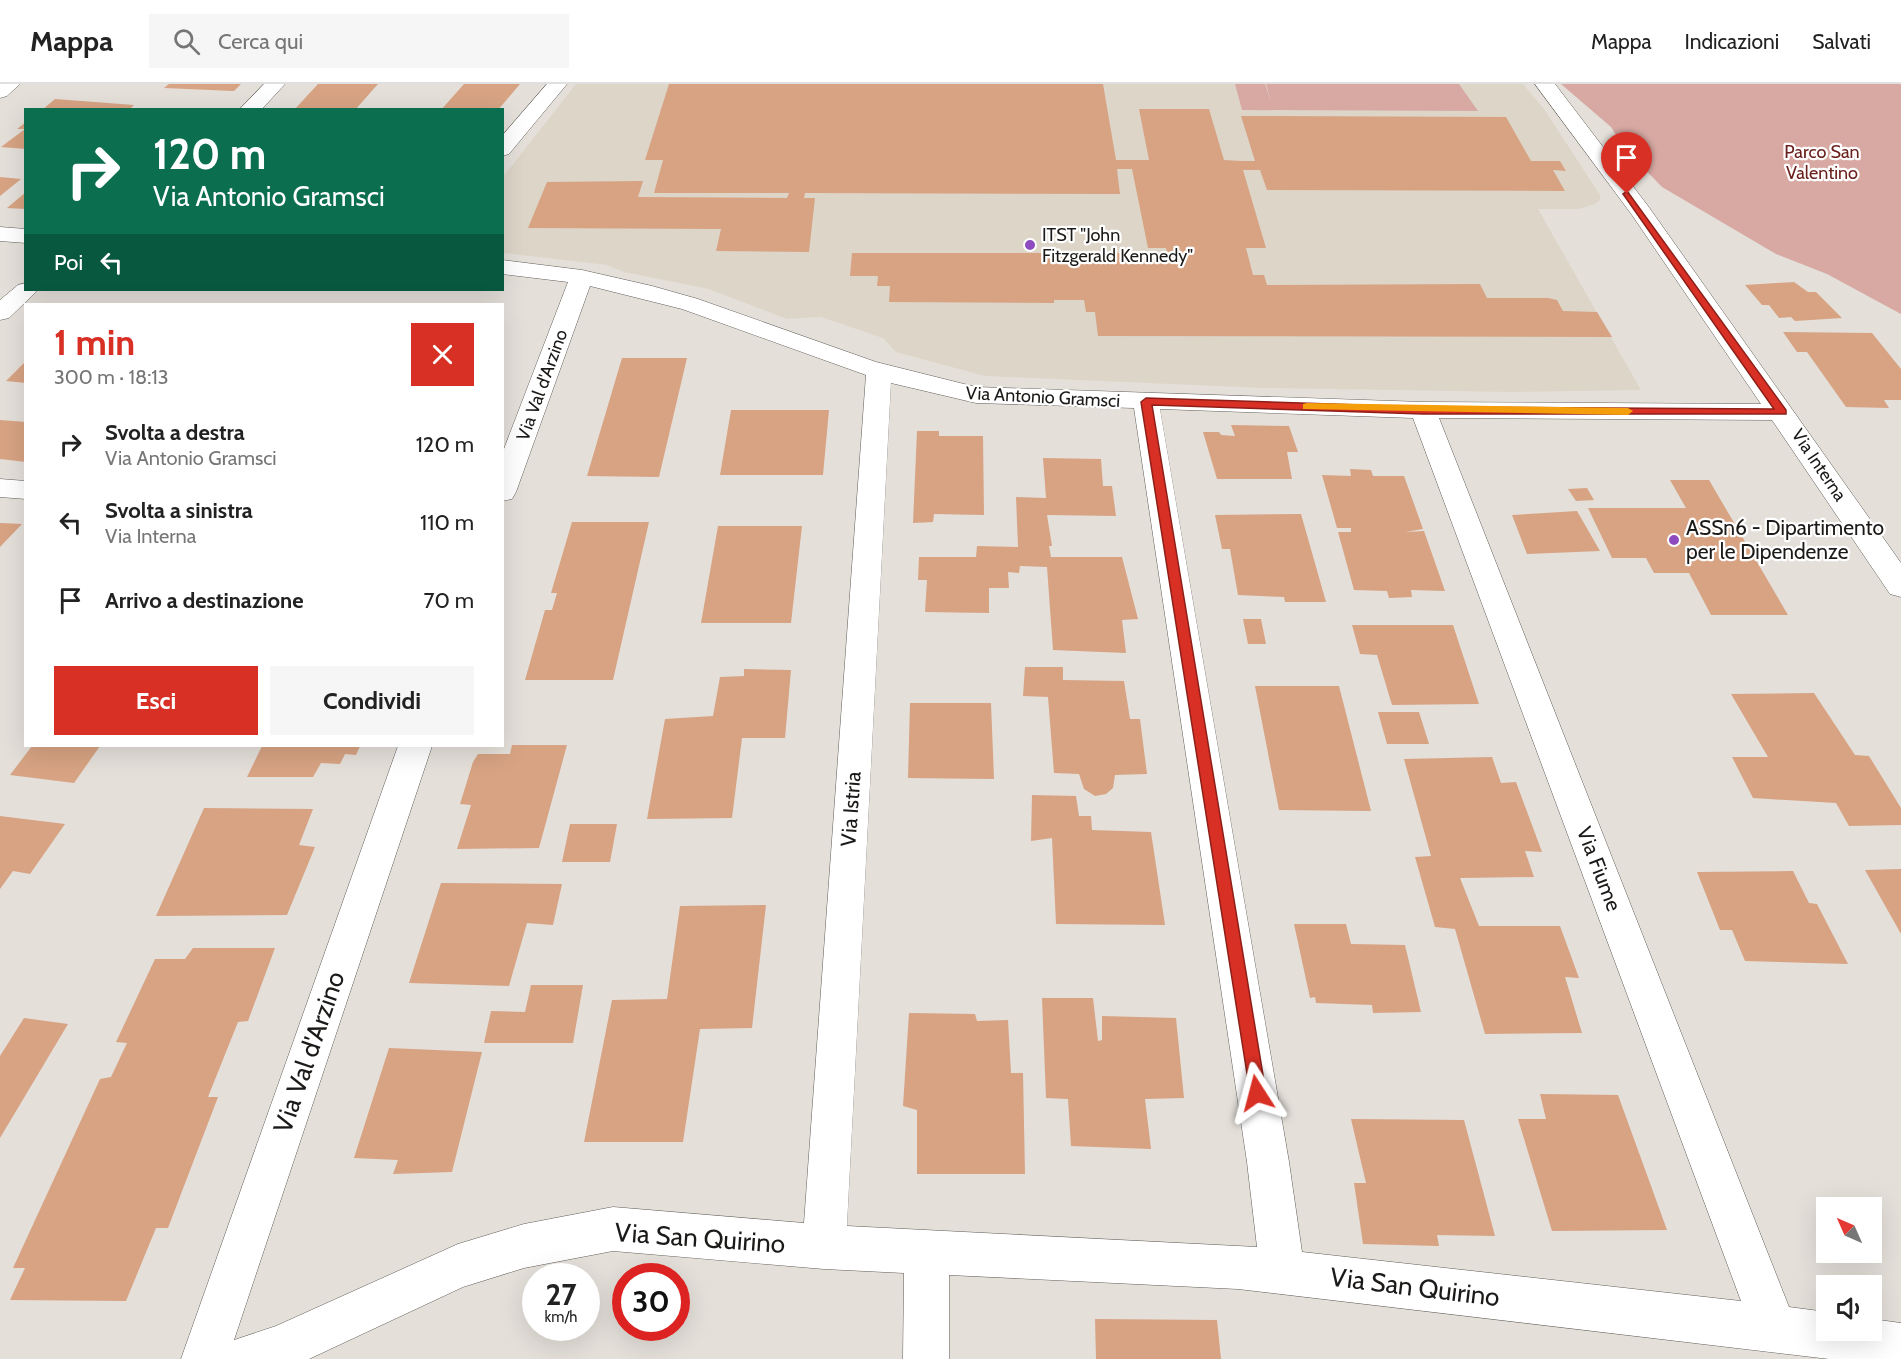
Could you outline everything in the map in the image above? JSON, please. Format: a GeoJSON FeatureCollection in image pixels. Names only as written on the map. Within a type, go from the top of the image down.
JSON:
{"type":"FeatureCollection","features":[{"type":"Feature","properties":{"kind":"street"},"geometry":{"type":"LineString","coordinates":[[0,92],[10,84]]}},
{"type":"Feature","properties":{"kind":"street"},"geometry":{"type":"LineString","coordinates":[[251,108],[275,84]]}},
{"type":"Feature","properties":{"kind":"street"},"geometry":{"type":"LineString","coordinates":[[504,148],[557,84]]}},
{"type":"Feature","properties":{"kind":"street","name":"Via Interna"},"geometry":{"type":"LineString","coordinates":[[1545,84],[1575,120],[1782,412],[1901,586]]}},
{"type":"Feature","properties":{"kind":"street"},"geometry":{"type":"LineString","coordinates":[[0,234],[24,236]]}},
{"type":"Feature","properties":{"kind":"street","name":"Via Antonio Gramsci"},"geometry":{"type":"LineString","coordinates":[[504,267],[582,277],[627,286],[688,304],[879,372],[923,385],[976,395],[1423,410],[1782,412]]}},
{"type":"Feature","properties":{"kind":"street","name":"Via Val d'Arzino"},"geometry":{"type":"LineString","coordinates":[[504,487],[582,277]]}},
{"type":"Feature","properties":{"kind":"street"},"geometry":{"type":"LineString","coordinates":[[0,313],[25,291]]}},
{"type":"Feature","properties":{"kind":"street","name":"Via Istria"},"geometry":{"type":"LineString","coordinates":[[824,1246],[879,372]]}},
{"type":"Feature","properties":{"kind":"street"},"geometry":{"type":"LineString","coordinates":[[1146,402],[1268,1162],[1282,1272]]}},
{"type":"Feature","properties":{"kind":"street","name":"Via Fiume"},"geometry":{"type":"LineString","coordinates":[[1423,410],[1774,1328]]}},
{"type":"Feature","properties":{"kind":"street"},"geometry":{"type":"LineString","coordinates":[[0,488],[24,490]]}},
{"type":"Feature","properties":{"kind":"street","name":"Via Val d'Arzino"},"geometry":{"type":"LineString","coordinates":[[204,1359],[415,747]]}},
{"type":"Feature","properties":{"kind":"street","name":"Via San Quirino"},"geometry":{"type":"LineString","coordinates":[[245,1359],[281,1348],[458,1266],[524,1246],[613,1229],[927,1253],[1238,1267],[1774,1328],[1901,1346]]}},
{"type":"Feature","properties":{"kind":"street"},"geometry":{"type":"LineString","coordinates":[[926,1359],[927,1253]]}},
{"type":"Feature","properties":{"kind":"shaded area","name":"ITST \"John Fitzgerald Kennedy\""},"geometry":{"type":"Polygon","coordinates":[[[576,84],[1523,84],[1544,109],[1600,195],[1600,200],[1595,204],[1579,209],[1538,209],[1641,390],[1516,392],[1263,388],[985,376],[896,352],[883,338],[821,317],[787,319],[709,289],[624,272],[607,265],[504,253],[504,175],[576,84]]]}},
{"type":"Feature","properties":{"kind":"green space"},"geometry":{"type":"Polygon","coordinates":[[[1235,84],[1265,84],[1271,102],[1266,84],[1459,84],[1478,111],[1242,110],[1235,84]]]}},
{"type":"Feature","properties":{"kind":"green space","name":"Parco San Valentino"},"geometry":{"type":"Polygon","coordinates":[[[1561,84],[1901,84],[1901,314],[1827,274],[1776,254],[1662,187],[1625,149],[1611,127],[1561,84]]]}},
{"type":"Feature","properties":{"kind":"building"},"geometry":{"type":"Polygon","coordinates":[[[169,84],[241,84],[234,91],[164,88],[169,84]]]}},
{"type":"Feature","properties":{"kind":"building"},"geometry":{"type":"Polygon","coordinates":[[[318,84],[378,84],[357,108],[296,108],[318,84]]]}},
{"type":"Feature","properties":{"kind":"building"},"geometry":{"type":"Polygon","coordinates":[[[464,84],[520,84],[500,108],[443,108],[464,84]]]}},
{"type":"Feature","properties":{"kind":"building"},"geometry":{"type":"Polygon","coordinates":[[[669,84],[1103,84],[1116,160],[1149,160],[1139,109],[1209,109],[1224,160],[1241,161],[1255,161],[1241,116],[1506,117],[1531,161],[1560,161],[1566,171],[1553,170],[1565,191],[1267,190],[1260,170],[1243,170],[1266,248],[1246,248],[1253,275],[1264,275],[1267,285],[1480,284],[1487,298],[1548,298],[1557,300],[1563,311],[1597,312],[1612,337],[1098,336],[1095,312],[1086,312],[1084,300],[1054,300],[1054,303],[889,302],[890,286],[877,286],[878,276],[850,276],[852,253],[1167,253],[1166,248],[1148,248],[1132,169],[1117,169],[1120,194],[805,193],[804,198],[815,198],[809,252],[716,251],[721,229],[528,228],[547,182],[643,181],[638,197],[787,198],[789,193],[654,193],[663,160],[645,160],[669,84]]]}},
{"type":"Feature","properties":{"kind":"building"},"geometry":{"type":"Polygon","coordinates":[[[55,99],[134,105],[131,108],[44,108],[55,99]]]}},
{"type":"Feature","properties":{"kind":"building"},"geometry":{"type":"Polygon","coordinates":[[[24,130],[24,149],[1,147],[24,130]]]}},
{"type":"Feature","properties":{"kind":"building"},"geometry":{"type":"Polygon","coordinates":[[[0,177],[21,179],[0,196],[0,177]]]}},
{"type":"Feature","properties":{"kind":"building"},"geometry":{"type":"Polygon","coordinates":[[[24,194],[24,209],[7,208],[24,194]]]}},
{"type":"Feature","properties":{"kind":"building"},"geometry":{"type":"Polygon","coordinates":[[[1794,282],[1808,292],[1816,292],[1842,318],[1795,321],[1791,317],[1779,318],[1769,305],[1762,305],[1745,285],[1794,282]]]}},
{"type":"Feature","properties":{"kind":"building"},"geometry":{"type":"Polygon","coordinates":[[[1783,332],[1872,333],[1901,369],[1901,400],[1884,400],[1889,408],[1846,407],[1807,352],[1797,352],[1783,332]]]}},
{"type":"Feature","properties":{"kind":"building"},"geometry":{"type":"Polygon","coordinates":[[[622,358],[687,358],[659,477],[587,476],[622,358]]]}},
{"type":"Feature","properties":{"kind":"building"},"geometry":{"type":"Polygon","coordinates":[[[24,363],[24,383],[6,381],[24,363]]]}},
{"type":"Feature","properties":{"kind":"building"},"geometry":{"type":"Polygon","coordinates":[[[731,410],[829,410],[823,475],[720,475],[731,410]]]}},
{"type":"Feature","properties":{"kind":"building"},"geometry":{"type":"Polygon","coordinates":[[[0,420],[24,422],[24,462],[0,459],[0,420]]]}},
{"type":"Feature","properties":{"kind":"building"},"geometry":{"type":"Polygon","coordinates":[[[1231,425],[1289,426],[1298,452],[1287,452],[1292,479],[1217,479],[1203,432],[1219,432],[1221,435],[1235,436],[1231,425]]]}},
{"type":"Feature","properties":{"kind":"building"},"geometry":{"type":"Polygon","coordinates":[[[917,431],[939,431],[939,436],[983,436],[984,515],[934,514],[933,522],[913,523],[917,431]]]}},
{"type":"Feature","properties":{"kind":"building"},"geometry":{"type":"Polygon","coordinates":[[[1043,458],[1101,459],[1103,486],[1112,486],[1116,516],[1047,515],[1052,546],[1049,546],[1051,557],[1122,557],[1138,619],[1122,620],[1126,653],[1053,650],[1047,567],[1020,566],[1019,573],[1008,572],[1009,588],[989,588],[989,613],[925,612],[927,580],[918,580],[919,557],[976,557],[977,546],[1018,547],[1016,497],[1046,498],[1043,458]]]}},
{"type":"Feature","properties":{"kind":"building"},"geometry":{"type":"Polygon","coordinates":[[[1350,469],[1371,470],[1373,476],[1404,476],[1423,529],[1405,532],[1424,531],[1445,591],[1411,590],[1412,597],[1389,598],[1387,591],[1354,590],[1338,532],[1351,532],[1351,528],[1337,528],[1322,475],[1351,476],[1350,469]]]}},
{"type":"Feature","properties":{"kind":"building","name":"ASSn6 - Dipartimento per le Dipendenze"},"geometry":{"type":"Polygon","coordinates":[[[1670,480],[1709,480],[1788,615],[1711,615],[1689,573],[1654,573],[1646,558],[1612,558],[1588,508],[1686,508],[1670,480]]]}},
{"type":"Feature","properties":{"kind":"building"},"geometry":{"type":"Polygon","coordinates":[[[1587,488],[1594,500],[1576,501],[1568,489],[1587,488]]]}},
{"type":"Feature","properties":{"kind":"building"},"geometry":{"type":"Polygon","coordinates":[[[1577,511],[1600,551],[1527,554],[1512,515],[1577,511]]]}},
{"type":"Feature","properties":{"kind":"building"},"geometry":{"type":"Polygon","coordinates":[[[1301,514],[1326,602],[1285,602],[1284,597],[1238,595],[1230,549],[1222,549],[1215,515],[1301,514]]]}},
{"type":"Feature","properties":{"kind":"building"},"geometry":{"type":"Polygon","coordinates":[[[572,522],[649,522],[613,680],[525,680],[545,610],[552,610],[557,593],[551,593],[572,522]]]}},
{"type":"Feature","properties":{"kind":"building"},"geometry":{"type":"Polygon","coordinates":[[[0,523],[22,524],[0,547],[0,523]]]}},
{"type":"Feature","properties":{"kind":"building"},"geometry":{"type":"Polygon","coordinates":[[[718,526],[802,526],[791,623],[701,623],[718,526]]]}},
{"type":"Feature","properties":{"kind":"building"},"geometry":{"type":"Polygon","coordinates":[[[1243,619],[1261,619],[1266,644],[1248,644],[1243,619]]]}},
{"type":"Feature","properties":{"kind":"building"},"geometry":{"type":"Polygon","coordinates":[[[1352,625],[1453,625],[1479,704],[1392,705],[1377,655],[1360,654],[1352,625]]]}},
{"type":"Feature","properties":{"kind":"building"},"geometry":{"type":"Polygon","coordinates":[[[1025,667],[1063,667],[1063,680],[1124,681],[1130,719],[1140,719],[1147,774],[1115,775],[1113,788],[1106,794],[1095,796],[1084,789],[1079,774],[1054,773],[1048,697],[1023,696],[1025,667]]]}},
{"type":"Feature","properties":{"kind":"building"},"geometry":{"type":"Polygon","coordinates":[[[744,669],[791,670],[785,738],[742,738],[732,818],[647,819],[665,719],[713,716],[720,677],[744,676],[744,669]]]}},
{"type":"Feature","properties":{"kind":"building"},"geometry":{"type":"Polygon","coordinates":[[[1255,686],[1339,686],[1371,811],[1279,810],[1255,686]]]}},
{"type":"Feature","properties":{"kind":"building"},"geometry":{"type":"Polygon","coordinates":[[[1814,693],[1855,755],[1869,756],[1901,808],[1901,825],[1849,826],[1836,803],[1753,798],[1732,757],[1768,757],[1731,694],[1814,693]]]}},
{"type":"Feature","properties":{"kind":"building"},"geometry":{"type":"Polygon","coordinates":[[[910,703],[991,703],[994,779],[908,778],[910,703]]]}},
{"type":"Feature","properties":{"kind":"building"},"geometry":{"type":"Polygon","coordinates":[[[1378,712],[1419,712],[1429,744],[1387,744],[1378,712]]]}},
{"type":"Feature","properties":{"kind":"building"},"geometry":{"type":"Polygon","coordinates":[[[512,745],[567,745],[539,848],[457,849],[471,805],[460,804],[473,762],[478,754],[510,754],[512,745]]]}},
{"type":"Feature","properties":{"kind":"building"},"geometry":{"type":"Polygon","coordinates":[[[31,747],[99,747],[74,783],[10,775],[31,747]]]}},
{"type":"Feature","properties":{"kind":"building"},"geometry":{"type":"Polygon","coordinates":[[[262,747],[360,747],[356,755],[345,754],[340,764],[321,763],[313,777],[247,777],[262,747]]]}},
{"type":"Feature","properties":{"kind":"building"},"geometry":{"type":"Polygon","coordinates":[[[1492,757],[1501,783],[1516,782],[1542,852],[1525,851],[1534,877],[1460,878],[1479,926],[1560,926],[1579,978],[1565,977],[1582,1033],[1485,1034],[1455,929],[1435,927],[1415,857],[1431,856],[1404,759],[1492,757]]]}},
{"type":"Feature","properties":{"kind":"building"},"geometry":{"type":"Polygon","coordinates":[[[1032,795],[1076,796],[1079,816],[1091,816],[1092,830],[1151,832],[1165,925],[1056,924],[1052,838],[1031,841],[1032,795]]]}},
{"type":"Feature","properties":{"kind":"building"},"geometry":{"type":"Polygon","coordinates":[[[204,808],[313,809],[299,845],[315,847],[287,915],[156,916],[204,808]]]}},
{"type":"Feature","properties":{"kind":"building"},"geometry":{"type":"Polygon","coordinates":[[[0,816],[65,824],[30,874],[13,871],[0,889],[0,816]]]}},
{"type":"Feature","properties":{"kind":"building"},"geometry":{"type":"Polygon","coordinates":[[[570,824],[617,824],[610,862],[562,862],[570,824]]]}},
{"type":"Feature","properties":{"kind":"building"},"geometry":{"type":"Polygon","coordinates":[[[1901,869],[1901,934],[1865,870],[1901,869]]]}},
{"type":"Feature","properties":{"kind":"building"},"geometry":{"type":"Polygon","coordinates":[[[1793,871],[1809,903],[1817,904],[1848,964],[1745,961],[1732,930],[1720,930],[1697,872],[1793,871]]]}},
{"type":"Feature","properties":{"kind":"building"},"geometry":{"type":"Polygon","coordinates":[[[441,883],[562,884],[553,925],[527,923],[509,986],[409,983],[441,883]]]}},
{"type":"Feature","properties":{"kind":"building"},"geometry":{"type":"Polygon","coordinates":[[[766,905],[752,1028],[700,1029],[683,1142],[584,1142],[612,1000],[667,999],[680,906],[766,905]]]}},
{"type":"Feature","properties":{"kind":"building"},"geometry":{"type":"Polygon","coordinates":[[[1294,924],[1346,924],[1351,944],[1405,945],[1421,1012],[1373,1013],[1372,1005],[1316,1003],[1315,997],[1310,998],[1294,924]]]}},
{"type":"Feature","properties":{"kind":"building"},"geometry":{"type":"Polygon","coordinates":[[[193,948],[275,948],[248,1021],[238,1022],[208,1097],[218,1097],[168,1228],[156,1228],[126,1301],[10,1300],[25,1268],[13,1268],[100,1079],[111,1077],[127,1043],[116,1042],[155,959],[185,959],[193,948]]]}},
{"type":"Feature","properties":{"kind":"building"},"geometry":{"type":"Polygon","coordinates":[[[531,985],[583,985],[573,1043],[484,1043],[491,1011],[525,1012],[531,985]]]}},
{"type":"Feature","properties":{"kind":"building"},"geometry":{"type":"Polygon","coordinates":[[[1042,998],[1093,998],[1098,1041],[1102,1040],[1102,1016],[1176,1018],[1184,1098],[1145,1099],[1151,1149],[1071,1146],[1068,1099],[1046,1098],[1042,998]]]}},
{"type":"Feature","properties":{"kind":"building"},"geometry":{"type":"Polygon","coordinates":[[[909,1013],[975,1014],[977,1021],[1008,1020],[1011,1073],[1023,1073],[1025,1174],[917,1174],[917,1110],[903,1106],[909,1013]]]}},
{"type":"Feature","properties":{"kind":"building"},"geometry":{"type":"Polygon","coordinates":[[[24,1018],[68,1024],[0,1138],[0,1056],[24,1018]]]}},
{"type":"Feature","properties":{"kind":"building"},"geometry":{"type":"Polygon","coordinates":[[[389,1048],[482,1052],[452,1172],[393,1174],[398,1160],[354,1158],[389,1048]]]}},
{"type":"Feature","properties":{"kind":"building"},"geometry":{"type":"Polygon","coordinates":[[[1540,1094],[1618,1095],[1667,1230],[1552,1231],[1518,1119],[1546,1119],[1540,1094]]]}},
{"type":"Feature","properties":{"kind":"building"},"geometry":{"type":"Polygon","coordinates":[[[1351,1119],[1464,1120],[1495,1236],[1437,1235],[1439,1246],[1363,1244],[1354,1183],[1366,1183],[1351,1119]]]}},
{"type":"Feature","properties":{"kind":"building"},"geometry":{"type":"Polygon","coordinates":[[[1095,1319],[1217,1320],[1221,1359],[1096,1359],[1095,1319]]]}},
{"type":"Feature","properties":{"kind":"slow traffic"},"geometry":{"type":"LineString","coordinates":[[1307,407],[1628,411]]}},
{"type":"Feature","properties":{"kind":"place","name":"ITST \"John Fitzgerald Kennedy\""},"geometry":{"type":"Point","coordinates":[1030,245]}},
{"type":"Feature","properties":{"kind":"place","name":"ASSn6 - Dipartimento per le Dipendenze"},"geometry":{"type":"Point","coordinates":[1674,540]}},
{"type":"Feature","properties":{"kind":"route"},"geometry":{"type":"LineString","coordinates":[[1257,1093],[1146,402],[1423,410],[1782,412],[1627,194]]}}]}
